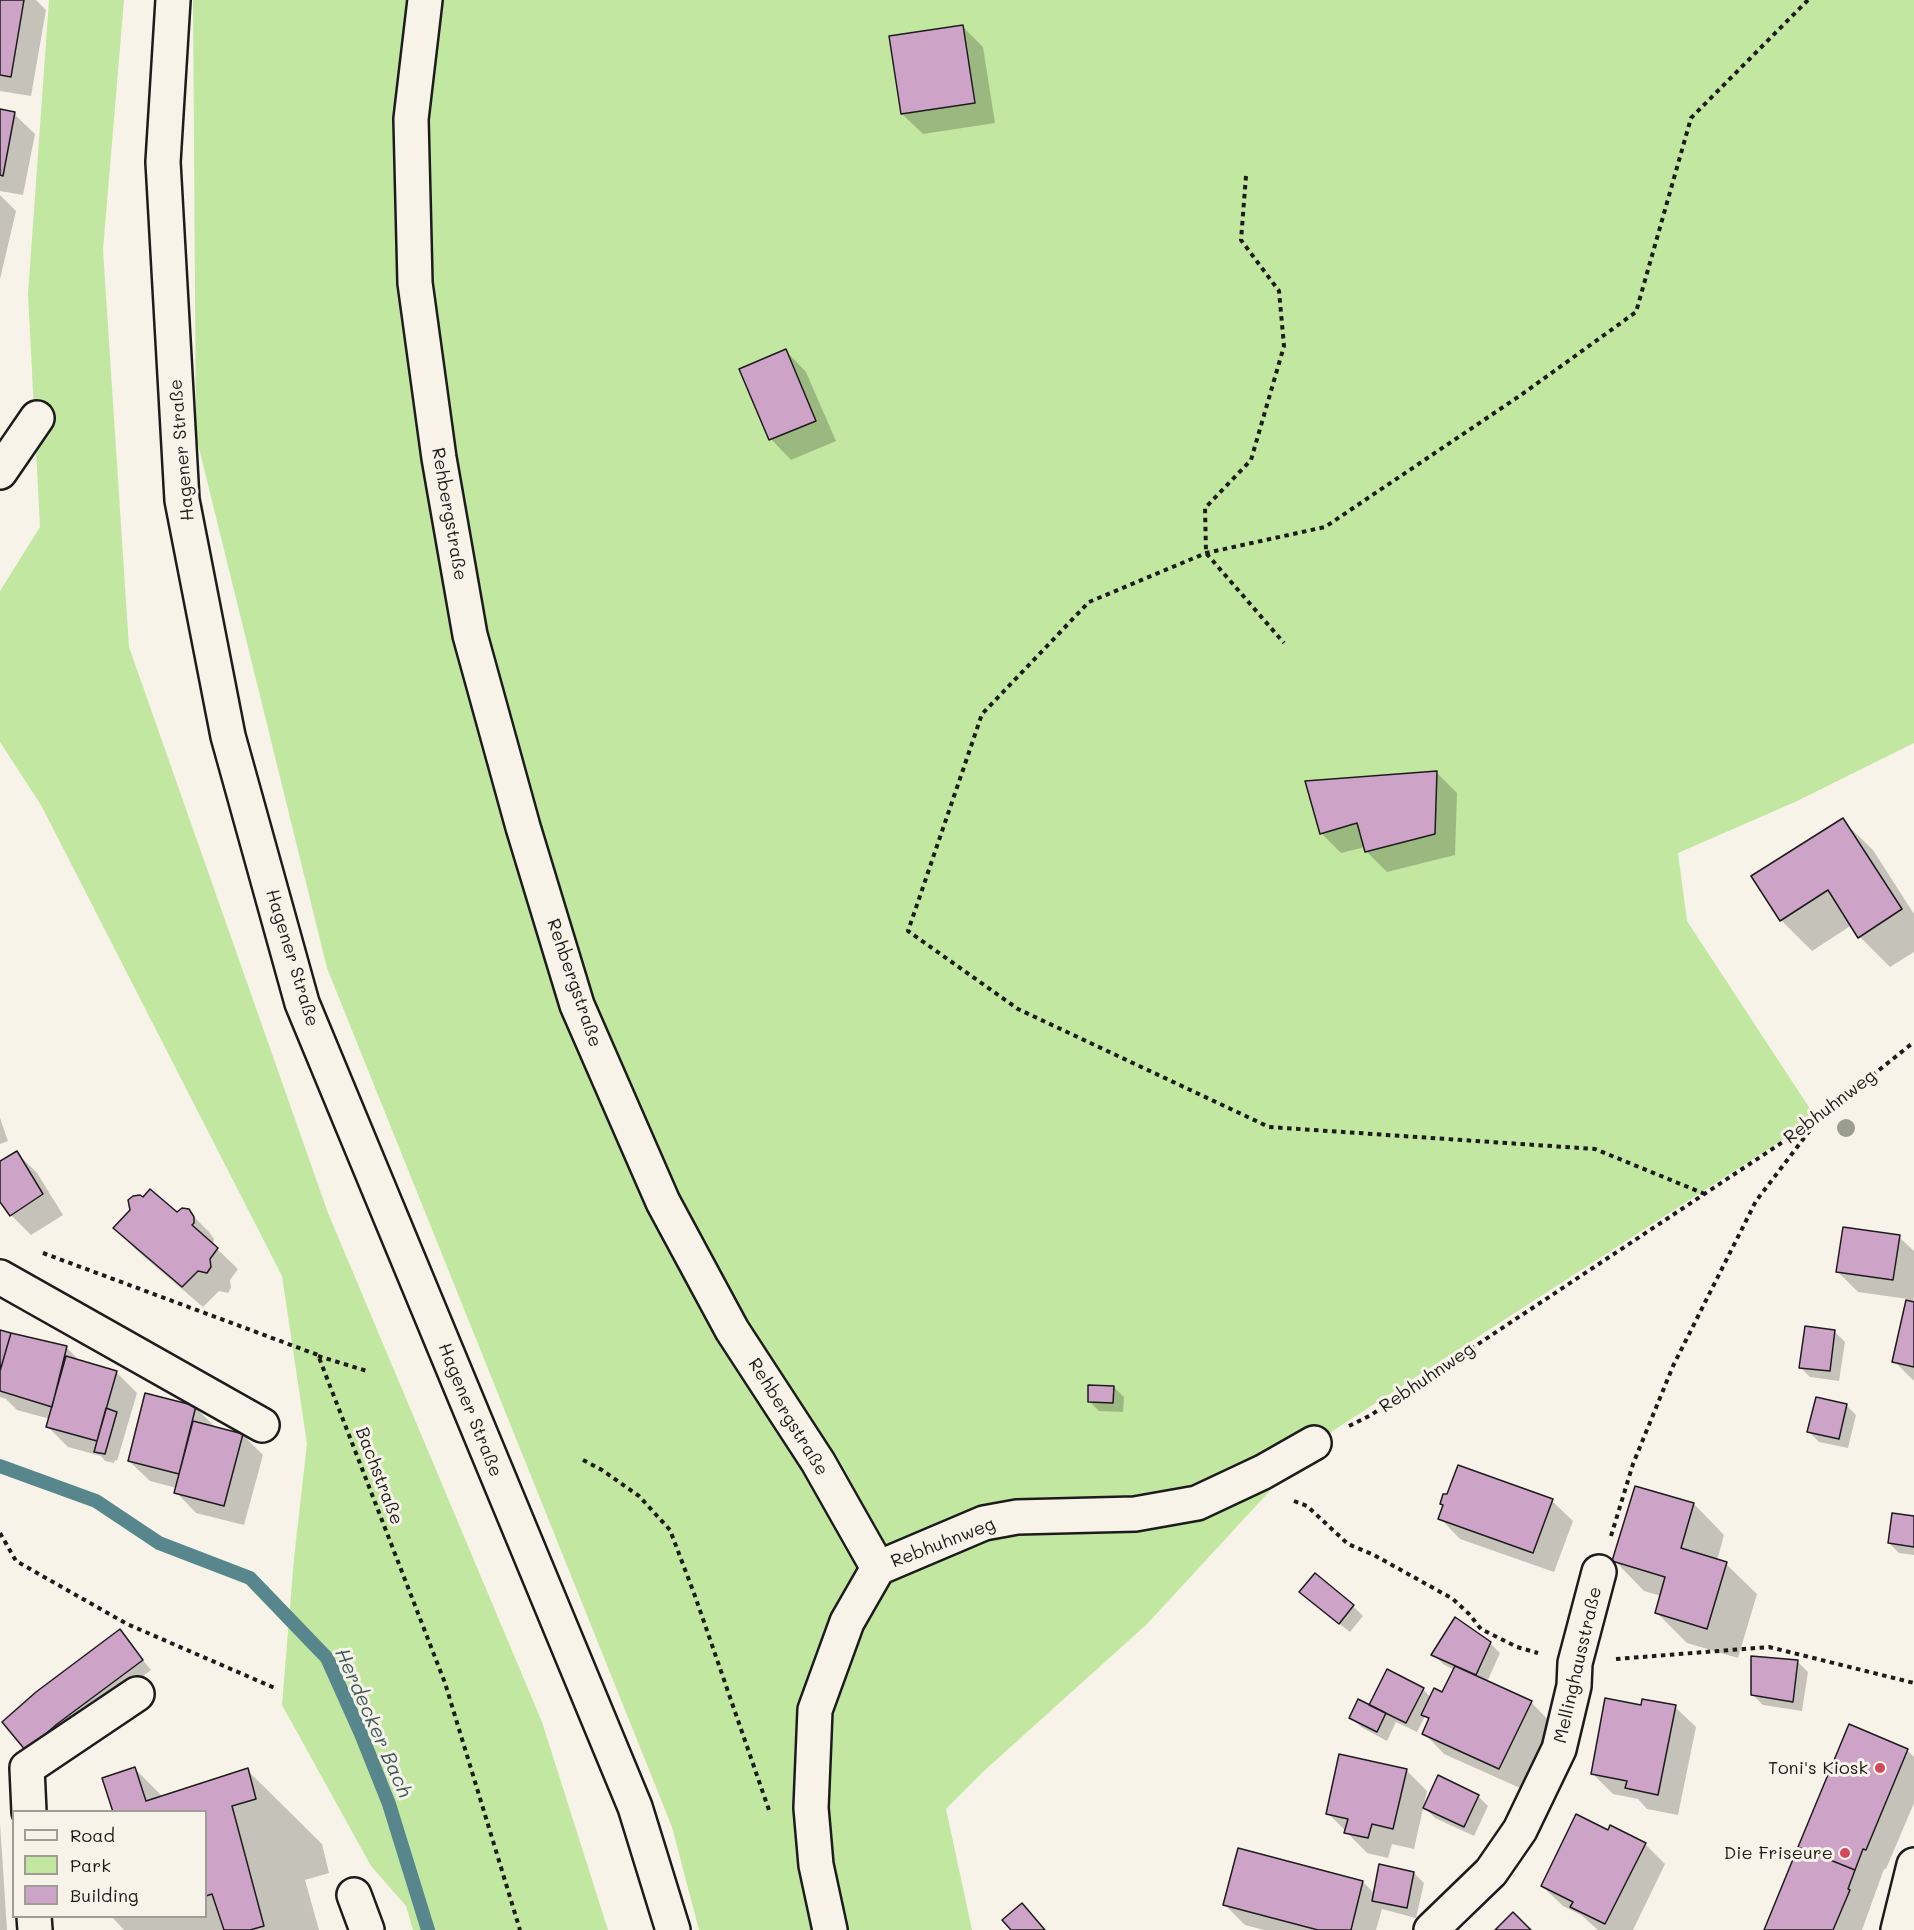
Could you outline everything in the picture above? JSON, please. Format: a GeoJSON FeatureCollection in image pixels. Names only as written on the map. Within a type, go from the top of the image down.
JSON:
{"type":"FeatureCollection","features":[{"type":"Feature","properties":{"kind":"street","name":"Hagener Straße"},"geometry":{"type":"LineString","coordinates":[[173,0],[164,162],[182,500],[228,736],[302,1003],[634,1807],[674,1930]]}},
{"type":"Feature","properties":{"kind":"street","name":"Rehbergstraße"},"geometry":{"type":"LineString","coordinates":[[425,0],[411,119],[415,283],[439,458],[470,635],[523,827],[577,1005],[663,1202],[732,1330],[818,1462],[878,1568]]}},
{"type":"Feature","properties":{"kind":"street"},"geometry":{"type":"LineString","coordinates":[[0,472],[37,418]]}},
{"type":"Feature","properties":{"kind":"street"},"geometry":{"type":"LineString","coordinates":[[0,1277],[262,1425]]}},
{"type":"Feature","properties":{"kind":"street","name":"Rebhuhnweg"},"geometry":{"type":"LineString","coordinates":[[878,1568],[984,1523],[1017,1517],[1135,1514],[1197,1503],[1263,1472],[1314,1443]]}},
{"type":"Feature","properties":{"kind":"street"},"geometry":{"type":"LineString","coordinates":[[830,1930],[816,1865],[811,1808],[814,1710],[847,1622],[878,1568]]}},
{"type":"Feature","properties":{"kind":"street","name":"Mellinghausstraße"},"geometry":{"type":"LineString","coordinates":[[1431,1930],[1491,1872],[1520,1830],[1559,1749],[1574,1686],[1575,1663],[1599,1572]]}},
{"type":"Feature","properties":{"kind":"street"},"geometry":{"type":"LineString","coordinates":[[29,1810],[27,1768],[137,1694]]}},
{"type":"Feature","properties":{"kind":"street"},"geometry":{"type":"LineString","coordinates":[[1905,1926],[1914,1865]]}},
{"type":"Feature","properties":{"kind":"street"},"geometry":{"type":"LineString","coordinates":[[354,1895],[367,1930]]}},
{"type":"Feature","properties":{"kind":"path"},"geometry":{"type":"LineString","coordinates":[[1705,1194],[1595,1149],[1269,1127],[1017,1009],[908,931],[982,714],[1089,602],[1206,553],[1324,527],[1521,395],[1636,312],[1691,118],[1808,0]]}},
{"type":"Feature","properties":{"kind":"path"},"geometry":{"type":"LineString","coordinates":[[1246,176],[1241,240],[1279,291],[1284,346],[1251,460],[1205,508],[1206,553],[1284,643]]}},
{"type":"Feature","properties":{"kind":"path","name":"Rebhuhnweg"},"geometry":{"type":"LineString","coordinates":[[1314,1443],[1371,1415],[1819,1118],[1914,1042]]}},
{"type":"Feature","properties":{"kind":"path"},"geometry":{"type":"LineString","coordinates":[[1599,1572],[1633,1464],[1673,1366],[1756,1201],[1819,1118]]}},
{"type":"Feature","properties":{"kind":"path"},"geometry":{"type":"LineString","coordinates":[[37,1251],[367,1371]]}},
{"type":"Feature","properties":{"kind":"path","name":"Bachstraße"},"geometry":{"type":"LineString","coordinates":[[318,1355],[445,1683],[520,1930]]}},
{"type":"Feature","properties":{"kind":"path"},"geometry":{"type":"LineString","coordinates":[[583,1460],[639,1496],[670,1530],[695,1596],[769,1813],[811,1808]]}},
{"type":"Feature","properties":{"kind":"path"},"geometry":{"type":"LineString","coordinates":[[1263,1472],[1277,1494],[1307,1506],[1348,1544],[1374,1555],[1453,1599],[1481,1629],[1517,1647],[1544,1656],[1575,1663],[1769,1647],[1914,1683]]}},
{"type":"Feature","properties":{"kind":"path"},"geometry":{"type":"LineString","coordinates":[[0,1533],[16,1561],[127,1624],[277,1689]]}},
{"type":"Feature","properties":{"kind":"green space"},"geometry":{"type":"Polygon","coordinates":[[[49,0],[124,0],[103,250],[129,647],[328,1213],[542,1722],[608,1930],[413,1930],[406,1906],[371,1866],[282,1705],[294,1558],[307,1444],[282,1276],[41,805],[0,742],[0,591],[40,527],[28,294],[49,0]]]}},
{"type":"Feature","properties":{"kind":"green space"},"geometry":{"type":"Polygon","coordinates":[[[193,0],[1914,0],[1914,743],[1795,802],[1678,853],[1687,921],[1816,1118],[1314,1443],[1147,1624],[985,1770],[946,1809],[972,1930],[699,1930],[672,1827],[327,968],[196,436],[193,0]]]}},
{"type":"Feature","properties":{"kind":"building"},"geometry":{"type":"Polygon","coordinates":[[[0,0],[24,0],[11,77],[0,75],[0,0]]]}},
{"type":"Feature","properties":{"kind":"building"},"geometry":{"type":"Polygon","coordinates":[[[963,25],[975,103],[901,114],[889,36],[963,25]]]}},
{"type":"Feature","properties":{"kind":"building"},"geometry":{"type":"Polygon","coordinates":[[[0,109],[15,112],[3,176],[0,175],[0,109]]]}},
{"type":"Feature","properties":{"kind":"building"},"geometry":{"type":"Polygon","coordinates":[[[786,349],[816,421],[769,440],[739,369],[786,349]]]}},
{"type":"Feature","properties":{"kind":"building"},"geometry":{"type":"Polygon","coordinates":[[[1437,771],[1435,834],[1365,852],[1357,823],[1320,834],[1305,781],[1437,771]]]}},
{"type":"Feature","properties":{"kind":"building"},"geometry":{"type":"Polygon","coordinates":[[[1843,818],[1902,909],[1858,938],[1828,890],[1780,921],[1751,876],[1843,818]]]}},
{"type":"Feature","properties":{"kind":"building"},"geometry":{"type":"Polygon","coordinates":[[[17,1151],[43,1194],[10,1216],[0,1202],[0,1161],[17,1151]]]}},
{"type":"Feature","properties":{"kind":"building"},"geometry":{"type":"Polygon","coordinates":[[[150,1189],[177,1212],[182,1208],[189,1209],[194,1217],[192,1225],[218,1248],[210,1259],[211,1267],[207,1273],[198,1271],[182,1287],[113,1228],[130,1210],[128,1200],[133,1196],[143,1197],[150,1189]]]}},
{"type":"Feature","properties":{"kind":"building"},"geometry":{"type":"Polygon","coordinates":[[[1843,1227],[1900,1235],[1893,1280],[1836,1272],[1843,1227]]]}},
{"type":"Feature","properties":{"kind":"building"},"geometry":{"type":"Polygon","coordinates":[[[1906,1300],[1914,1302],[1914,1367],[1892,1362],[1906,1300]]]}},
{"type":"Feature","properties":{"kind":"building"},"geometry":{"type":"Polygon","coordinates":[[[1805,1326],[1835,1330],[1830,1371],[1799,1368],[1805,1326]]]}},
{"type":"Feature","properties":{"kind":"building"},"geometry":{"type":"Polygon","coordinates":[[[0,1330],[11,1333],[0,1371],[0,1330]]]}},
{"type":"Feature","properties":{"kind":"building"},"geometry":{"type":"Polygon","coordinates":[[[11,1333],[67,1346],[52,1407],[0,1391],[0,1371],[11,1333]]]}},
{"type":"Feature","properties":{"kind":"building"},"geometry":{"type":"Polygon","coordinates":[[[66,1356],[117,1371],[97,1441],[46,1427],[66,1356]]]}},
{"type":"Feature","properties":{"kind":"building"},"geometry":{"type":"Polygon","coordinates":[[[1088,1385],[1114,1386],[1113,1403],[1088,1402],[1088,1385]]]}},
{"type":"Feature","properties":{"kind":"building"},"geometry":{"type":"Polygon","coordinates":[[[145,1393],[196,1406],[179,1474],[128,1461],[145,1393]]]}},
{"type":"Feature","properties":{"kind":"building"},"geometry":{"type":"Polygon","coordinates":[[[1816,1397],[1847,1404],[1839,1439],[1807,1432],[1816,1397]]]}},
{"type":"Feature","properties":{"kind":"building"},"geometry":{"type":"Polygon","coordinates":[[[106,1408],[117,1412],[105,1454],[94,1452],[106,1408]]]}},
{"type":"Feature","properties":{"kind":"building"},"geometry":{"type":"Polygon","coordinates":[[[193,1421],[243,1434],[224,1506],[174,1493],[193,1421]]]}},
{"type":"Feature","properties":{"kind":"building"},"geometry":{"type":"Polygon","coordinates":[[[1458,1465],[1553,1499],[1533,1553],[1438,1519],[1443,1505],[1440,1504],[1443,1494],[1447,1494],[1458,1465]]]}},
{"type":"Feature","properties":{"kind":"building"},"geometry":{"type":"Polygon","coordinates":[[[1635,1486],[1694,1503],[1681,1548],[1727,1562],[1707,1629],[1655,1613],[1665,1577],[1612,1561],[1635,1486]]]}},
{"type":"Feature","properties":{"kind":"building"},"geometry":{"type":"Polygon","coordinates":[[[1892,1513],[1914,1516],[1914,1547],[1888,1543],[1892,1513]]]}},
{"type":"Feature","properties":{"kind":"building"},"geometry":{"type":"Polygon","coordinates":[[[1315,1573],[1354,1605],[1339,1624],[1299,1592],[1315,1573]]]}},
{"type":"Feature","properties":{"kind":"building"},"geometry":{"type":"Polygon","coordinates":[[[1455,1617],[1491,1642],[1476,1675],[1431,1655],[1455,1617]]]}},
{"type":"Feature","properties":{"kind":"building"},"geometry":{"type":"Polygon","coordinates":[[[120,1629],[143,1660],[57,1724],[26,1751],[2,1722],[36,1692],[120,1629]]]}},
{"type":"Feature","properties":{"kind":"building"},"geometry":{"type":"Polygon","coordinates":[[[1751,1656],[1798,1660],[1793,1702],[1751,1695],[1751,1656]]]}},
{"type":"Feature","properties":{"kind":"building"},"geometry":{"type":"Polygon","coordinates":[[[1455,1666],[1532,1701],[1499,1769],[1422,1734],[1429,1718],[1421,1715],[1434,1688],[1442,1692],[1455,1666]]]}},
{"type":"Feature","properties":{"kind":"building"},"geometry":{"type":"Polygon","coordinates":[[[1387,1669],[1424,1688],[1406,1723],[1369,1705],[1387,1669]]]}},
{"type":"Feature","properties":{"kind":"building"},"geometry":{"type":"Polygon","coordinates":[[[1605,1698],[1641,1705],[1642,1699],[1676,1705],[1658,1795],[1625,1788],[1627,1781],[1591,1774],[1605,1698]]]}},
{"type":"Feature","properties":{"kind":"building"},"geometry":{"type":"Polygon","coordinates":[[[1358,1699],[1386,1713],[1377,1732],[1349,1718],[1358,1699]]]}},
{"type":"Feature","properties":{"kind":"building"},"geometry":{"type":"Polygon","coordinates":[[[1849,1724],[1908,1749],[1866,1850],[1863,1849],[1855,1870],[1798,1847],[1849,1724]]]}},
{"type":"Feature","properties":{"kind":"building"},"geometry":{"type":"Polygon","coordinates":[[[1339,1754],[1407,1769],[1393,1829],[1372,1824],[1368,1838],[1344,1833],[1348,1819],[1326,1814],[1339,1754]]]}},
{"type":"Feature","properties":{"kind":"building"},"geometry":{"type":"Polygon","coordinates":[[[135,1767],[146,1801],[248,1768],[256,1799],[232,1806],[264,1926],[250,1930],[224,1930],[212,1894],[207,1896],[207,1810],[112,1810],[102,1778],[135,1767]]]}},
{"type":"Feature","properties":{"kind":"building"},"geometry":{"type":"Polygon","coordinates":[[[1438,1775],[1479,1795],[1464,1827],[1423,1808],[1438,1775]]]}},
{"type":"Feature","properties":{"kind":"building"},"geometry":{"type":"Polygon","coordinates":[[[1576,1814],[1608,1830],[1610,1825],[1646,1843],[1605,1924],[1570,1907],[1573,1902],[1541,1886],[1576,1814]]]}},
{"type":"Feature","properties":{"kind":"building"},"geometry":{"type":"Polygon","coordinates":[[[1798,1847],[1855,1870],[1848,1889],[1850,1890],[1833,1930],[1764,1930],[1798,1847]]]}},
{"type":"Feature","properties":{"kind":"building"},"geometry":{"type":"Polygon","coordinates":[[[1238,1848],[1363,1881],[1351,1930],[1318,1930],[1223,1905],[1238,1848]]]}},
{"type":"Feature","properties":{"kind":"building"},"geometry":{"type":"Polygon","coordinates":[[[1379,1864],[1414,1872],[1407,1908],[1372,1901],[1379,1864]]]}},
{"type":"Feature","properties":{"kind":"building"},"geometry":{"type":"Polygon","coordinates":[[[1022,1903],[1045,1930],[1011,1930],[1002,1920],[1022,1903]]]}},
{"type":"Feature","properties":{"kind":"building"},"geometry":{"type":"Polygon","coordinates":[[[1513,1912],[1531,1930],[1495,1930],[1513,1912]]]}},
{"type":"Feature","properties":{"kind":"waterway","name":"Herdecker Bach"},"geometry":{"type":"LineString","coordinates":[[0,1466],[96,1501],[159,1543],[250,1578],[327,1658],[389,1804],[428,1930]]}},
{"type":"Feature","properties":{"kind":"place","name":"Toni's Kiosk"},"geometry":{"type":"Point","coordinates":[1880,1768]}},
{"type":"Feature","properties":{"kind":"place","name":"Die Friseure"},"geometry":{"type":"Point","coordinates":[1845,1853]}}]}
